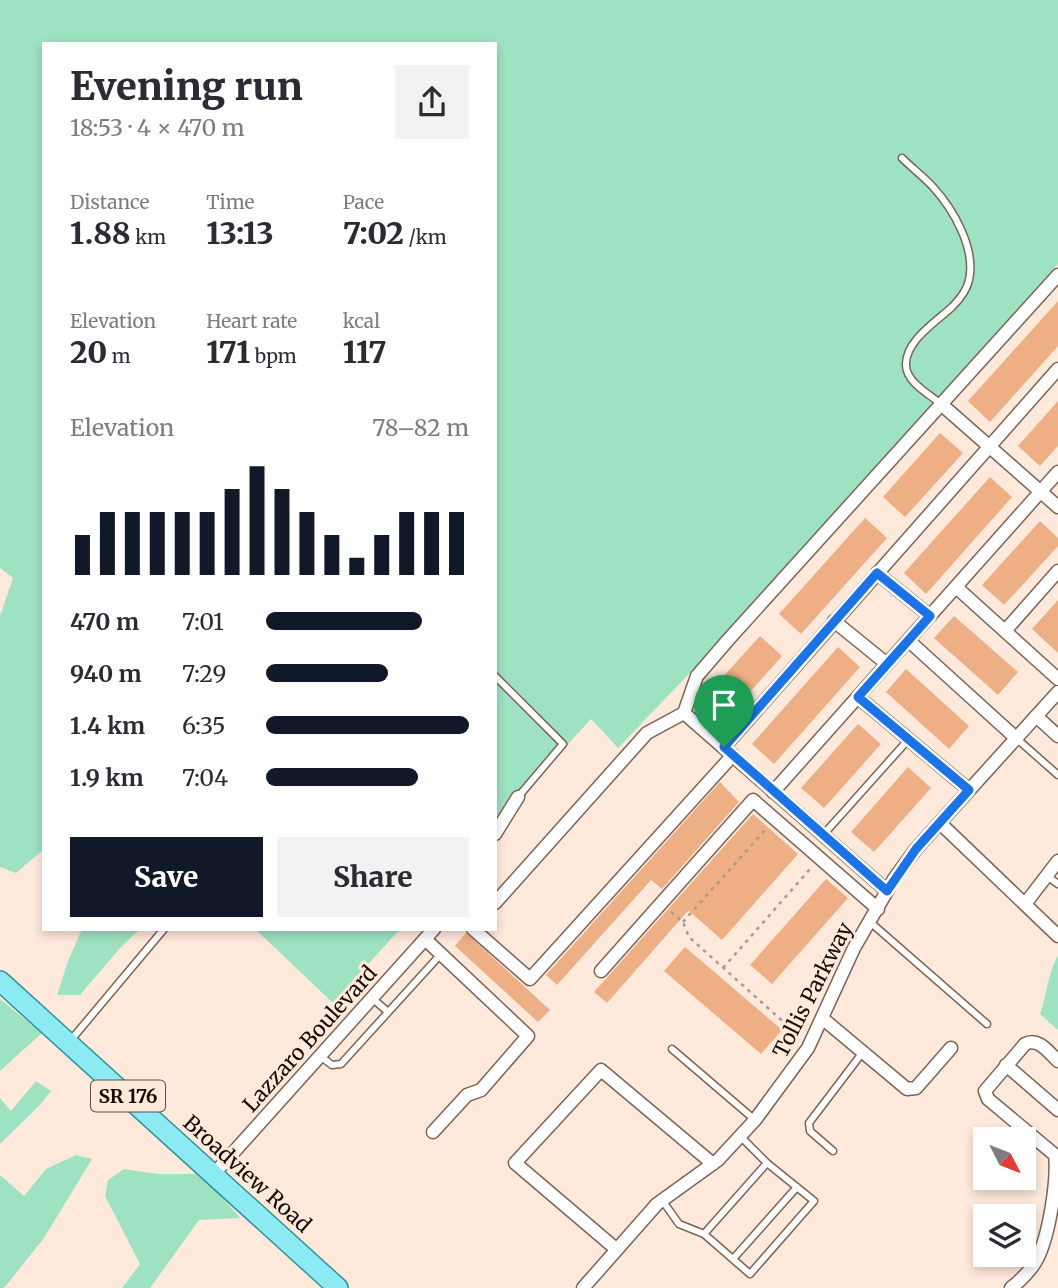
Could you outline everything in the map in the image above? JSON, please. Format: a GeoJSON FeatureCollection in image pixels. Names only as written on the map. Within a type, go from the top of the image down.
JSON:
{"type":"FeatureCollection","features":[{"type":"Feature","properties":{"kind":"main road","name":"Broadview Road"},"geometry":{"type":"LineString","coordinates":[[0,981],[338,1288]]}},
{"type":"Feature","properties":{"kind":"street"},"geometry":{"type":"LineString","coordinates":[[497,901],[647,733],[684,713],[697,676],[1058,275]]}},
{"type":"Feature","properties":{"kind":"street"},"geometry":{"type":"LineString","coordinates":[[475,931],[530,979],[728,751],[834,621],[1058,369]]}},
{"type":"Feature","properties":{"kind":"street"},"geometry":{"type":"LineString","coordinates":[[941,404],[1058,507]]}},
{"type":"Feature","properties":{"kind":"street"},"geometry":{"type":"LineString","coordinates":[[773,792],[1058,472]]}},
{"type":"Feature","properties":{"kind":"street"},"geometry":{"type":"LineString","coordinates":[[1004,631],[1058,571]]}},
{"type":"Feature","properties":{"kind":"street"},"geometry":{"type":"LineString","coordinates":[[877,573],[930,616]]}},
{"type":"Feature","properties":{"kind":"street"},"geometry":{"type":"LineString","coordinates":[[956,587],[1058,679]]}},
{"type":"Feature","properties":{"kind":"street"},"geometry":{"type":"LineString","coordinates":[[834,621],[887,664]]}},
{"type":"Feature","properties":{"kind":"street"},"geometry":{"type":"LineString","coordinates":[[909,640],[1016,738]]}},
{"type":"Feature","properties":{"kind":"street","name":"Tollis Parkway"},"geometry":{"type":"LineString","coordinates":[[583,1288],[662,1200],[713,1164],[755,1120],[808,1048],[854,948],[887,891],[916,849],[1058,692]]}},
{"type":"Feature","properties":{"kind":"street"},"geometry":{"type":"LineString","coordinates":[[858,697],[969,790]]}},
{"type":"Feature","properties":{"kind":"street"},"geometry":{"type":"LineString","coordinates":[[684,713],[887,891]]}},
{"type":"Feature","properties":{"kind":"street"},"geometry":{"type":"LineString","coordinates":[[1036,716],[1058,736]]}},
{"type":"Feature","properties":{"kind":"street"},"geometry":{"type":"LineString","coordinates":[[497,831],[519,797]]}},
{"type":"Feature","properties":{"kind":"street"},"geometry":{"type":"LineString","coordinates":[[601,971],[753,800],[878,909]]}},
{"type":"Feature","properties":{"kind":"street"},"geometry":{"type":"LineString","coordinates":[[940,823],[1058,936]]}},
{"type":"Feature","properties":{"kind":"street"},"geometry":{"type":"LineString","coordinates":[[1025,904],[1058,861]]}},
{"type":"Feature","properties":{"kind":"street"},"geometry":{"type":"LineString","coordinates":[[430,934],[441,954],[527,1036],[481,1090],[467,1095],[433,1132]]}},
{"type":"Feature","properties":{"kind":"street","name":"Lazzaro Boulevard"},"geometry":{"type":"LineString","coordinates":[[214,1174],[430,934]]}},
{"type":"Feature","properties":{"kind":"street"},"geometry":{"type":"LineString","coordinates":[[822,1018],[907,1089],[916,1088],[951,1048]]}},
{"type":"Feature","properties":{"kind":"street"},"geometry":{"type":"LineString","coordinates":[[1011,1288],[1037,1259],[1055,1196],[1057,1168],[1055,1155],[985,1095],[985,1091],[1006,1065],[1031,1041],[1036,1042],[1058,1061]]}},
{"type":"Feature","properties":{"kind":"street"},"geometry":{"type":"LineString","coordinates":[[1006,1065],[1058,1110]]}},
{"type":"Feature","properties":{"kind":"street"},"geometry":{"type":"LineString","coordinates":[[616,1250],[515,1163],[601,1070],[713,1164]]}},
{"type":"Feature","properties":{"kind":"lane"},"geometry":{"type":"LineString","coordinates":[[902,158],[934,188],[958,222],[971,271],[969,284],[952,307],[923,331],[911,349],[906,364],[909,377],[941,404]]}},
{"type":"Feature","properties":{"kind":"lane"},"geometry":{"type":"LineString","coordinates":[[497,678],[563,744],[519,797]]}},
{"type":"Feature","properties":{"kind":"lane"},"geometry":{"type":"LineString","coordinates":[[1016,738],[1058,775]]}},
{"type":"Feature","properties":{"kind":"lane"},"geometry":{"type":"LineString","coordinates":[[823,835],[909,739]]}},
{"type":"Feature","properties":{"kind":"lane"},"geometry":{"type":"LineString","coordinates":[[1047,876],[1058,884]]}},
{"type":"Feature","properties":{"kind":"lane"},"geometry":{"type":"LineString","coordinates":[[870,922],[987,1024]]}},
{"type":"Feature","properties":{"kind":"lane"},"geometry":{"type":"LineString","coordinates":[[68,1042],[162,931]]}},
{"type":"Feature","properties":{"kind":"lane"},"geometry":{"type":"LineString","coordinates":[[320,1056],[332,1065],[341,1064],[441,954]]}},
{"type":"Feature","properties":{"kind":"lane"},"geometry":{"type":"LineString","coordinates":[[372,998],[388,1012]]}},
{"type":"Feature","properties":{"kind":"lane"},"geometry":{"type":"LineString","coordinates":[[672,1049],[755,1120]]}},
{"type":"Feature","properties":{"kind":"lane"},"geometry":{"type":"LineString","coordinates":[[833,1151],[810,1131],[809,1123],[863,1052]]}},
{"type":"Feature","properties":{"kind":"lane"},"geometry":{"type":"LineString","coordinates":[[662,1200],[679,1224],[704,1234],[750,1274],[814,1201],[767,1163],[740,1136]]}},
{"type":"Feature","properties":{"kind":"lane"},"geometry":{"type":"LineString","coordinates":[[704,1234],[767,1163]]}},
{"type":"Feature","properties":{"kind":"lane"},"geometry":{"type":"LineString","coordinates":[[733,1259],[797,1187]]}},
{"type":"Feature","properties":{"kind":"path"},"geometry":{"type":"LineString","coordinates":[[682,922],[775,819]]}},
{"type":"Feature","properties":{"kind":"path"},"geometry":{"type":"LineString","coordinates":[[723,968],[820,858]]}},
{"type":"Feature","properties":{"kind":"path"},"geometry":{"type":"LineString","coordinates":[[661,903],[682,922],[688,937],[798,1035]]}},
{"type":"Feature","properties":{"kind":"green space"},"geometry":{"type":"Polygon","coordinates":[[[0,0],[1058,0],[1058,264],[736,625],[618,748],[591,719],[497,822],[497,42],[42,42],[42,851],[16,873],[0,867],[0,616],[13,578],[0,568],[0,0]]]}},
{"type":"Feature","properties":{"kind":"green space"},"geometry":{"type":"Polygon","coordinates":[[[81,931],[138,931],[80,995],[57,995],[81,931]]]}},
{"type":"Feature","properties":{"kind":"green space"},"geometry":{"type":"Polygon","coordinates":[[[257,931],[398,931],[333,1003],[257,931]]]}},
{"type":"Feature","properties":{"kind":"green space"},"geometry":{"type":"Polygon","coordinates":[[[1058,955],[1058,1030],[1040,1014],[1058,955]]]}},
{"type":"Feature","properties":{"kind":"green space"},"geometry":{"type":"Polygon","coordinates":[[[0,999],[42,1033],[0,1071],[0,999]]]}},
{"type":"Feature","properties":{"kind":"green space"},"geometry":{"type":"Polygon","coordinates":[[[36,1081],[51,1091],[0,1144],[0,1098],[11,1111],[36,1081]]]}},
{"type":"Feature","properties":{"kind":"green space"},"geometry":{"type":"Polygon","coordinates":[[[76,1155],[92,1159],[44,1238],[4,1288],[0,1288],[0,1175],[24,1196],[46,1169],[76,1155]]]}},
{"type":"Feature","properties":{"kind":"green space"},"geometry":{"type":"Polygon","coordinates":[[[124,1169],[158,1174],[196,1174],[221,1196],[240,1218],[199,1220],[150,1288],[122,1288],[140,1264],[105,1196],[108,1180],[124,1169]]]}},
{"type":"Feature","properties":{"kind":"building"},"geometry":{"type":"Polygon","coordinates":[[[1058,301],[1058,346],[990,422],[968,401],[1058,301]]]}},
{"type":"Feature","properties":{"kind":"building"},"geometry":{"type":"Polygon","coordinates":[[[1058,401],[1058,446],[1040,466],[1018,446],[1058,401]]]}},
{"type":"Feature","properties":{"kind":"building"},"geometry":{"type":"Polygon","coordinates":[[[940,433],[963,453],[905,517],[883,497],[940,433]]]}},
{"type":"Feature","properties":{"kind":"building"},"geometry":{"type":"Polygon","coordinates":[[[990,477],[1012,497],[926,594],[904,573],[990,477]]]}},
{"type":"Feature","properties":{"kind":"building"},"geometry":{"type":"Polygon","coordinates":[[[865,518],[887,538],[801,634],[779,614],[865,518]]]}},
{"type":"Feature","properties":{"kind":"building"},"geometry":{"type":"Polygon","coordinates":[[[1040,521],[1058,538],[1058,546],[1004,605],[982,585],[1040,521]]]}},
{"type":"Feature","properties":{"kind":"building"},"geometry":{"type":"Polygon","coordinates":[[[1058,600],[1058,653],[1032,629],[1058,600]]]}},
{"type":"Feature","properties":{"kind":"building"},"geometry":{"type":"Polygon","coordinates":[[[954,616],[1018,672],[998,695],[934,638],[954,616]]]}},
{"type":"Feature","properties":{"kind":"building"},"geometry":{"type":"Polygon","coordinates":[[[760,636],[782,656],[725,720],[702,700],[760,636]]]}},
{"type":"Feature","properties":{"kind":"building"},"geometry":{"type":"Polygon","coordinates":[[[838,647],[860,667],[774,764],[752,744],[838,647]]]}},
{"type":"Feature","properties":{"kind":"building"},"geometry":{"type":"Polygon","coordinates":[[[906,669],[969,726],[949,749],[886,692],[906,669]]]}},
{"type":"Feature","properties":{"kind":"building"},"geometry":{"type":"Polygon","coordinates":[[[858,724],[881,744],[824,808],[801,788],[858,724]]]}},
{"type":"Feature","properties":{"kind":"building"},"geometry":{"type":"Polygon","coordinates":[[[908,767],[931,788],[874,852],[851,832],[908,767]]]}},
{"type":"Feature","properties":{"kind":"building"},"geometry":{"type":"Polygon","coordinates":[[[720,782],[739,802],[662,889],[651,880],[557,985],[546,975],[720,782]]]}},
{"type":"Feature","properties":{"kind":"building"},"geometry":{"type":"Polygon","coordinates":[[[753,814],[798,854],[722,940],[689,911],[686,913],[607,1003],[594,992],[753,814]]]}},
{"type":"Feature","properties":{"kind":"building"},"geometry":{"type":"Polygon","coordinates":[[[826,879],[848,898],[772,984],[750,965],[826,879]]]}},
{"type":"Feature","properties":{"kind":"building"},"geometry":{"type":"Polygon","coordinates":[[[466,933],[550,1010],[538,1022],[455,946],[466,933]]]}},
{"type":"Feature","properties":{"kind":"building"},"geometry":{"type":"Polygon","coordinates":[[[685,947],[782,1030],[761,1054],[664,971],[685,947]]]}},
{"type":"Feature","properties":{"kind":"route"},"geometry":{"type":"LineString","coordinates":[[877,573],[930,616],[858,697],[969,790],[916,849],[887,891],[724,747],[877,573]]}}]}
